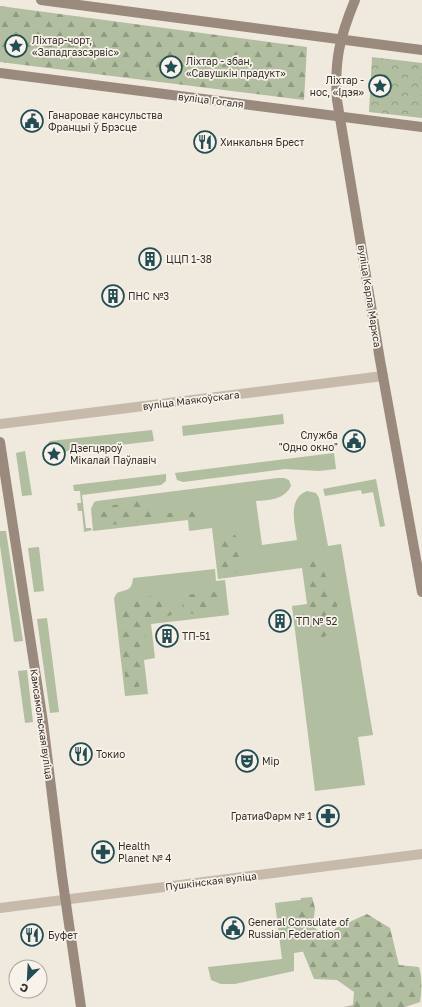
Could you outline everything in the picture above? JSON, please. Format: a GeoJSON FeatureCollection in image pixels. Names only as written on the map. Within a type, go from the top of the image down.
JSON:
{"type":"FeatureCollection","features":[{"type":"Feature","properties":{"kind":"main road"},"geometry":{"type":"LineString","coordinates":[[41,0],[422,50]]}},
{"type":"Feature","properties":{"kind":"main road","name":"вуліца Карла Маркса"},"geometry":{"type":"LineString","coordinates":[[355,0],[340,39],[335,77],[340,117],[383,376],[422,592]]}},
{"type":"Feature","properties":{"kind":"main road","name":"вуліца Гогаля"},"geometry":{"type":"LineString","coordinates":[[0,73],[422,127]]}},
{"type":"Feature","properties":{"kind":"main road","name":"Камсамольская вуліца"},"geometry":{"type":"LineString","coordinates":[[0,442],[43,722],[81,1007]]}},
{"type":"Feature","properties":{"kind":"street","name":"вуліца Маякоўскага"},"geometry":{"type":"LineString","coordinates":[[0,424],[383,376]]}},
{"type":"Feature","properties":{"kind":"street","name":"Пушкінская вуліца"},"geometry":{"type":"LineString","coordinates":[[0,908],[88,898],[422,854]]}},
{"type":"Feature","properties":{"kind":"green space"},"geometry":{"type":"Polygon","coordinates":[[[0,6],[307,47],[304,100],[0,62],[0,6]]]}},
{"type":"Feature","properties":{"kind":"green space"},"geometry":{"type":"Polygon","coordinates":[[[372,57],[422,63],[422,118],[369,112],[372,57]]]}},
{"type":"Feature","properties":{"kind":"green space"},"geometry":{"type":"Polygon","coordinates":[[[283,414],[284,424],[183,436],[182,426],[283,414]]]}},
{"type":"Feature","properties":{"kind":"green space"},"geometry":{"type":"Polygon","coordinates":[[[152,430],[154,441],[44,454],[44,448],[50,441],[152,430]]]}},
{"type":"Feature","properties":{"kind":"green space"},"geometry":{"type":"Polygon","coordinates":[[[25,451],[32,495],[22,496],[16,453],[25,451]]]}},
{"type":"Feature","properties":{"kind":"green space"},"geometry":{"type":"Polygon","coordinates":[[[334,453],[336,469],[319,471],[285,469],[183,482],[177,480],[175,473],[334,453]]]}},
{"type":"Feature","properties":{"kind":"green space"},"geometry":{"type":"Polygon","coordinates":[[[166,474],[166,481],[161,485],[82,495],[86,528],[91,528],[92,530],[84,532],[82,511],[78,511],[77,503],[81,503],[80,491],[74,491],[73,485],[166,474]]]}},
{"type":"Feature","properties":{"kind":"green space"},"geometry":{"type":"Polygon","coordinates":[[[278,478],[289,480],[291,486],[288,491],[280,497],[256,501],[262,545],[297,540],[294,520],[295,506],[301,495],[307,491],[316,493],[319,498],[328,546],[341,544],[373,735],[358,737],[365,785],[315,791],[292,606],[307,604],[302,568],[218,579],[212,528],[189,531],[188,520],[93,531],[91,509],[94,502],[97,501],[278,478]]]}},
{"type":"Feature","properties":{"kind":"green space"},"geometry":{"type":"Polygon","coordinates":[[[376,479],[385,526],[380,527],[373,492],[362,494],[361,490],[325,496],[323,489],[376,479]]]}},
{"type":"Feature","properties":{"kind":"green space"},"geometry":{"type":"Polygon","coordinates":[[[138,501],[148,503],[166,513],[174,513],[193,505],[201,508],[203,515],[198,520],[188,517],[109,525],[102,524],[99,521],[98,513],[103,507],[138,501]]]}},
{"type":"Feature","properties":{"kind":"green space"},"geometry":{"type":"Polygon","coordinates":[[[0,531],[6,531],[23,641],[14,642],[0,546],[0,531]]]}},
{"type":"Feature","properties":{"kind":"green space"},"geometry":{"type":"Polygon","coordinates":[[[227,532],[236,536],[236,549],[241,561],[239,570],[235,573],[228,572],[222,567],[220,558],[218,547],[220,538],[227,532]]]}},
{"type":"Feature","properties":{"kind":"green space"},"geometry":{"type":"Polygon","coordinates":[[[39,547],[44,591],[34,592],[28,548],[39,547]]]}},
{"type":"Feature","properties":{"kind":"green space"},"geometry":{"type":"Polygon","coordinates":[[[310,558],[315,558],[320,561],[337,601],[335,621],[331,630],[324,637],[315,639],[304,634],[300,627],[302,617],[310,604],[306,568],[310,558]]]}},
{"type":"Feature","properties":{"kind":"green space"},"geometry":{"type":"Polygon","coordinates":[[[215,569],[216,581],[225,580],[229,615],[151,624],[155,658],[144,660],[148,694],[125,696],[114,598],[117,593],[130,587],[133,578],[215,569]]]}},
{"type":"Feature","properties":{"kind":"green space"},"geometry":{"type":"Polygon","coordinates":[[[211,591],[218,593],[220,599],[214,608],[198,614],[191,614],[186,611],[183,606],[183,601],[188,595],[211,591]]]}},
{"type":"Feature","properties":{"kind":"green space"},"geometry":{"type":"Polygon","coordinates":[[[160,596],[172,601],[175,609],[171,615],[165,617],[154,617],[148,620],[140,658],[143,680],[134,693],[130,692],[126,686],[119,619],[120,611],[122,605],[132,599],[160,596]]]}},
{"type":"Feature","properties":{"kind":"green space"},"geometry":{"type":"Polygon","coordinates":[[[47,618],[59,712],[50,713],[37,619],[47,618]]]}},
{"type":"Feature","properties":{"kind":"green space"},"geometry":{"type":"Polygon","coordinates":[[[27,670],[33,722],[25,723],[18,671],[27,670]]]}},
{"type":"Feature","properties":{"kind":"green space"},"geometry":{"type":"Polygon","coordinates":[[[312,897],[315,908],[313,926],[325,937],[336,928],[367,914],[390,928],[399,965],[419,967],[421,975],[420,1002],[405,1007],[343,1007],[353,1005],[354,992],[337,980],[314,979],[302,949],[307,940],[298,917],[301,898],[312,897]]]}},
{"type":"Feature","properties":{"kind":"green space"},"geometry":{"type":"Polygon","coordinates":[[[308,899],[307,951],[294,953],[294,971],[235,984],[221,984],[211,980],[208,967],[282,959],[275,903],[308,899]]]}},
{"type":"Feature","properties":{"kind":"place","name":"Ліхтар-чорт, «Западгазсэрвіс»"},"geometry":{"type":"Point","coordinates":[16,46]}},
{"type":"Feature","properties":{"kind":"place","name":"Ліхтар - збан, «Савушкін прадукт»"},"geometry":{"type":"Point","coordinates":[171,67]}},
{"type":"Feature","properties":{"kind":"place","name":"Ліхтар - нос, «Ідэя»"},"geometry":{"type":"Point","coordinates":[380,86]}},
{"type":"Feature","properties":{"kind":"place","name":"Ганаровае кансульства Францыі ў Брэсце"},"geometry":{"type":"Point","coordinates":[32,121]}},
{"type":"Feature","properties":{"kind":"place","name":"Хинкальня Брест"},"geometry":{"type":"Point","coordinates":[205,142]}},
{"type":"Feature","properties":{"kind":"place","name":"ЦЦП 1-38"},"geometry":{"type":"Point","coordinates":[150,259]}},
{"type":"Feature","properties":{"kind":"place","name":"ПНС №3"},"geometry":{"type":"Point","coordinates":[113,296]}},
{"type":"Feature","properties":{"kind":"place","name":"Служба \"Одно окно\""},"geometry":{"type":"Point","coordinates":[354,441]}},
{"type":"Feature","properties":{"kind":"place","name":"Дзегцяроў Мікалай Паўлавіч"},"geometry":{"type":"Point","coordinates":[54,454]}},
{"type":"Feature","properties":{"kind":"place","name":"ТП № 52"},"geometry":{"type":"Point","coordinates":[280,621]}},
{"type":"Feature","properties":{"kind":"place","name":"ТП-51"},"geometry":{"type":"Point","coordinates":[167,636]}},
{"type":"Feature","properties":{"kind":"place","name":"Токио"},"geometry":{"type":"Point","coordinates":[81,754]}},
{"type":"Feature","properties":{"kind":"place","name":"Мір"},"geometry":{"type":"Point","coordinates":[247,761]}},
{"type":"Feature","properties":{"kind":"place","name":"ГратиаФарм № 1"},"geometry":{"type":"Point","coordinates":[328,816]}},
{"type":"Feature","properties":{"kind":"place","name":"Health Planet № 4"},"geometry":{"type":"Point","coordinates":[103,852]}},
{"type":"Feature","properties":{"kind":"place","name":"General Consulate of Russian Federation"},"geometry":{"type":"Point","coordinates":[233,928]}},
{"type":"Feature","properties":{"kind":"place","name":"Буфет"},"geometry":{"type":"Point","coordinates":[32,935]}}]}
